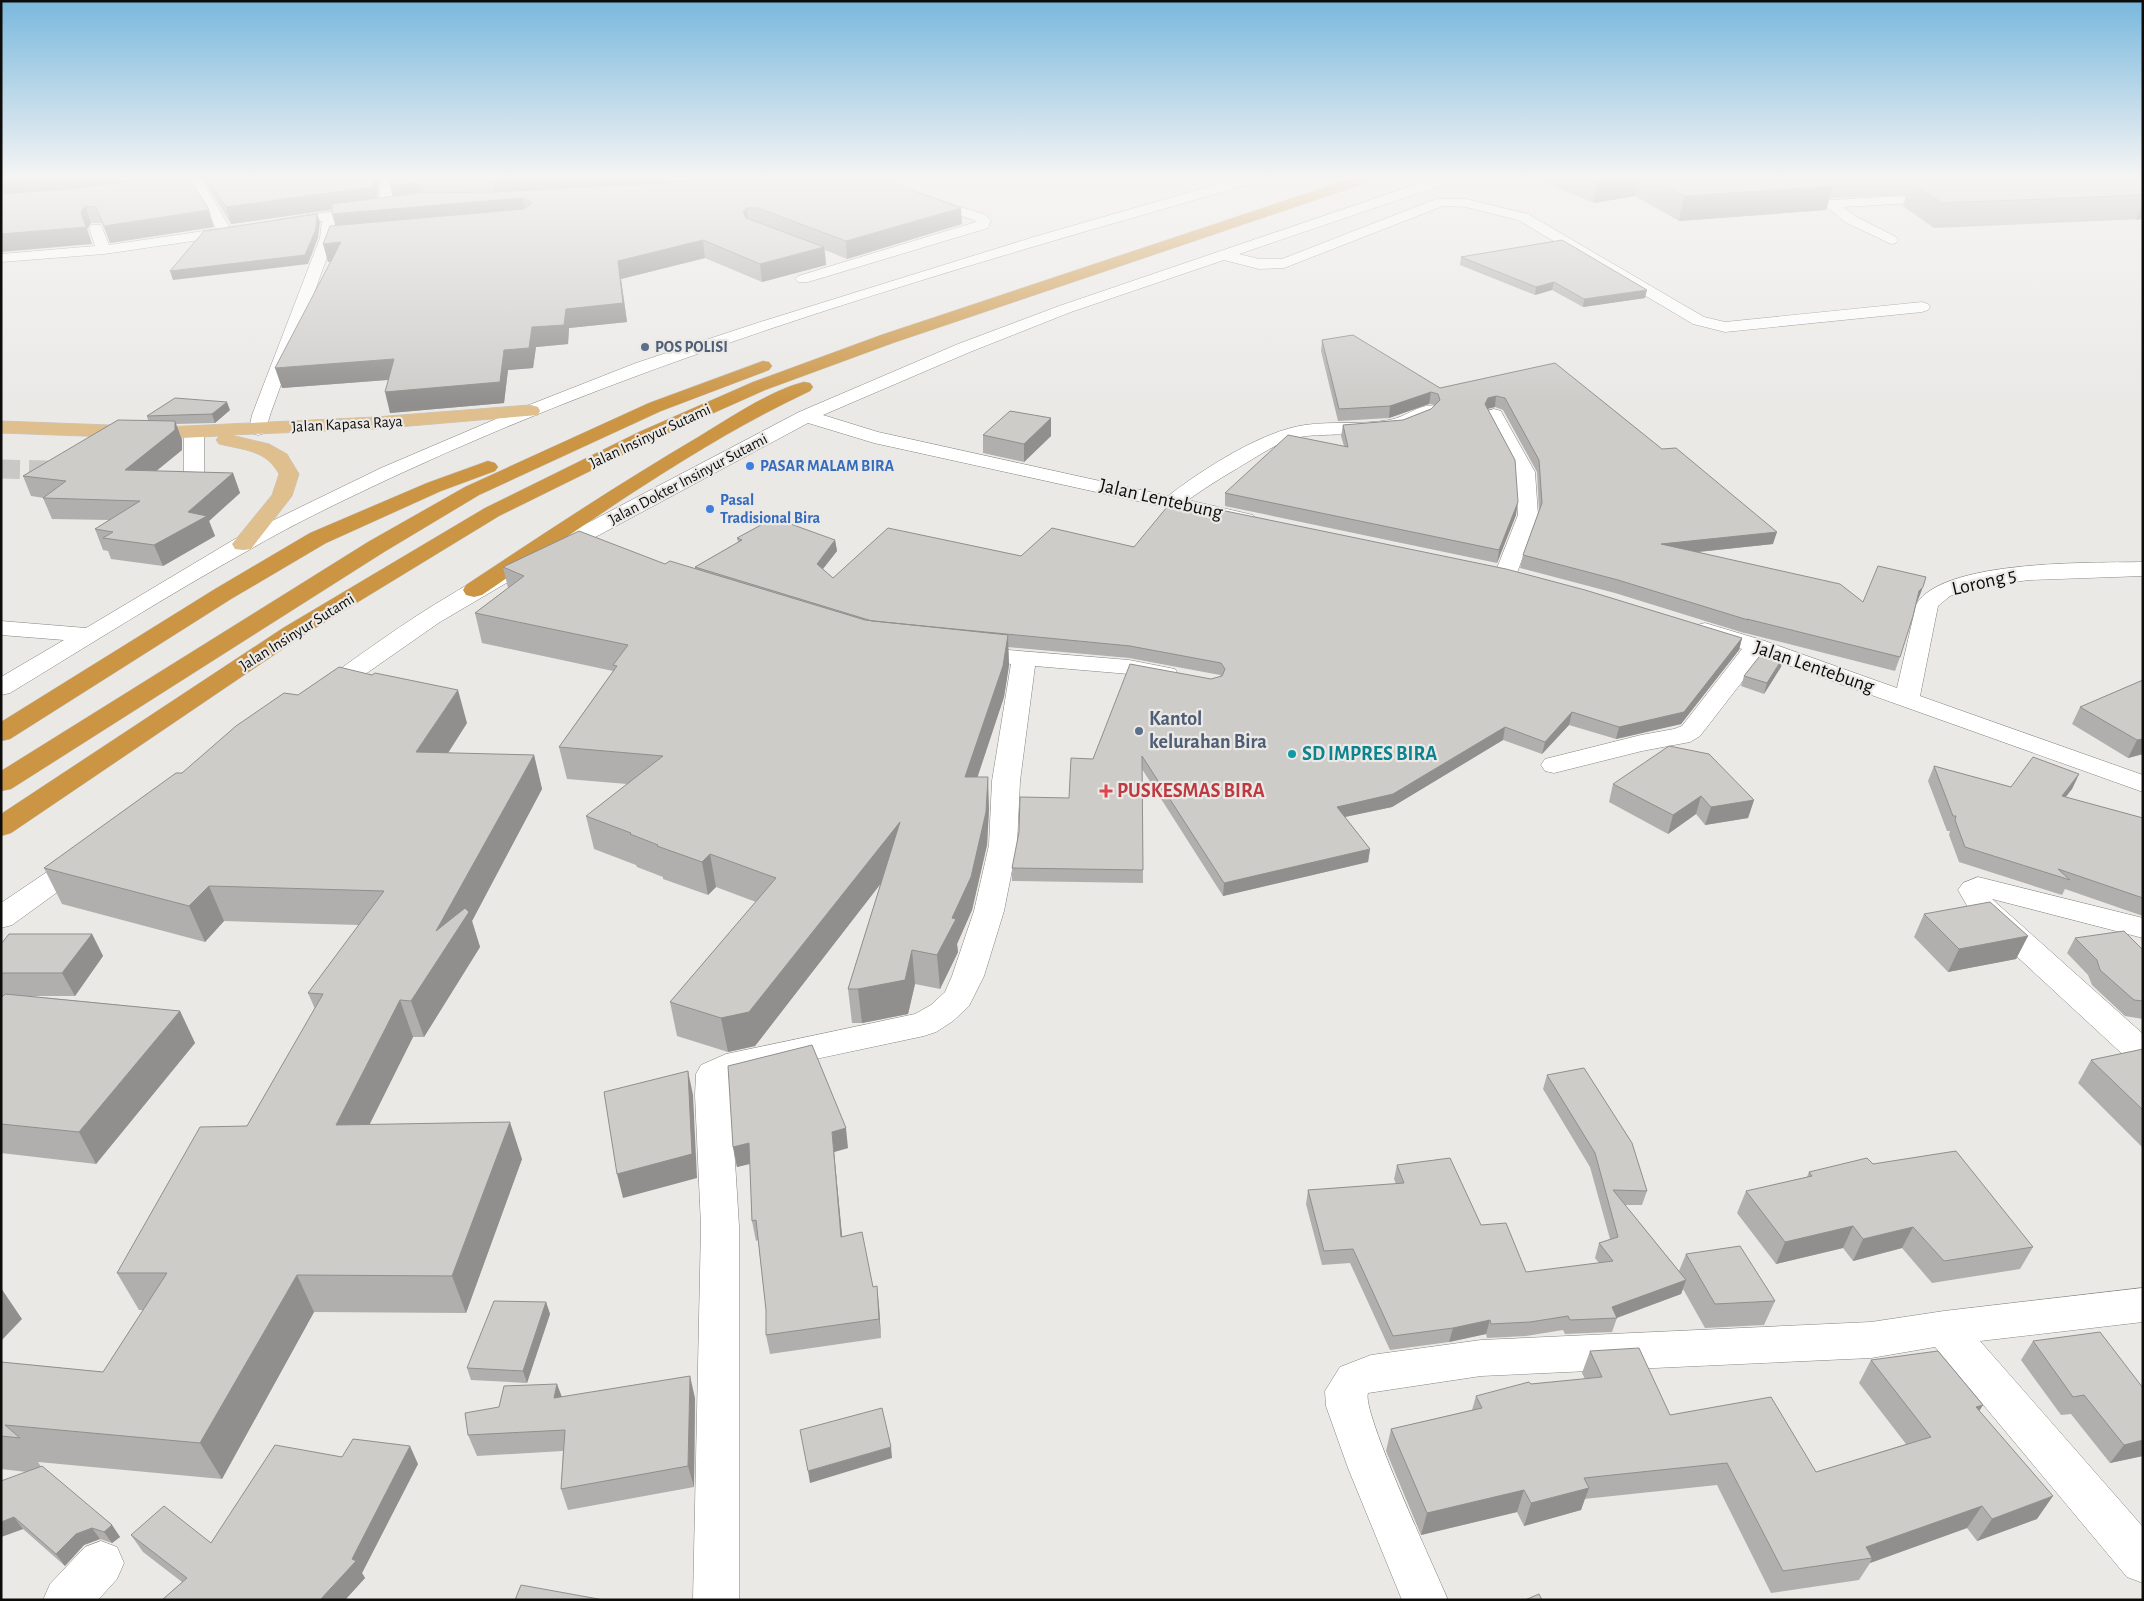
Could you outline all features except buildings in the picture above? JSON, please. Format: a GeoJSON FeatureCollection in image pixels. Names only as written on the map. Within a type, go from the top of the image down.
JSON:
{"type":"FeatureCollection","features":[{"type":"Feature","properties":{"kind":"highway"},"geometry":{"type":"LineString","coordinates":[[843,336],[1090,254]]}},
{"type":"Feature","properties":{"kind":"highway","name":"Jalan Insinyur Sutami"},"geometry":{"type":"LineString","coordinates":[[1,827],[291,633],[492,512],[646,436],[759,386],[887,339],[1140,254]]}},
{"type":"Feature","properties":{"kind":"highway"},"geometry":{"type":"LineString","coordinates":[[474,590],[580,518],[716,433],[775,400],[898,344],[1031,290]]}},
{"type":"Feature","properties":{"kind":"highway","name":"Jalan Insinyur Sutami"},"geometry":{"type":"LineString","coordinates":[[1,783],[367,552],[472,491],[655,407],[780,359]]}},
{"type":"Feature","properties":{"kind":"highway"},"geometry":{"type":"LineString","coordinates":[[1,733],[214,599],[318,538],[434,488],[532,450],[655,407]]}},
{"type":"Feature","properties":{"kind":"main road","name":"Jalan Kapasa Raya"},"geometry":{"type":"LineString","coordinates":[[164,433],[375,423],[530,411]]}},
{"type":"Feature","properties":{"kind":"main road","name":"Jalan Kapasa Raya"},"geometry":{"type":"LineString","coordinates":[[1,427],[164,433],[194,436],[262,448],[280,458],[289,474],[282,496],[243,544]]}},
{"type":"Feature","properties":{"kind":"street"},"geometry":{"type":"LineString","coordinates":[[1,258],[56,254]]}},
{"type":"Feature","properties":{"kind":"street"},"geometry":{"type":"LineString","coordinates":[[258,429],[261,415],[325,254]]}},
{"type":"Feature","properties":{"kind":"street"},"geometry":{"type":"LineString","coordinates":[[803,279],[887,254]]}},
{"type":"Feature","properties":{"kind":"street"},"geometry":{"type":"LineString","coordinates":[[1,688],[243,544],[388,472],[530,411],[651,364],[763,326],[995,254]]}},
{"type":"Feature","properties":{"kind":"street","name":"Jalan Dokter Insinyur Sutami"},"geometry":{"type":"LineString","coordinates":[[307,703],[428,618],[474,590],[567,544],[806,416],[964,348],[1065,309],[1228,254]]}},
{"type":"Feature","properties":{"kind":"street"},"geometry":{"type":"LineString","coordinates":[[1224,255],[1259,264],[1284,263],[1308,254]]}},
{"type":"Feature","properties":{"kind":"street"},"geometry":{"type":"LineString","coordinates":[[1586,254],[1699,321],[1725,327],[1922,307]]}},
{"type":"Feature","properties":{"kind":"street"},"geometry":{"type":"LineString","coordinates":[[828,259],[898,284]]}},
{"type":"Feature","properties":{"kind":"street"},"geometry":{"type":"LineString","coordinates":[[1172,502],[1191,487],[1224,466],[1275,438],[1307,430],[1402,424],[1420,417],[1428,410]]}},
{"type":"Feature","properties":{"kind":"street"},"geometry":{"type":"LineString","coordinates":[[1494,415],[1525,472],[1528,516],[1506,574]]}},
{"type":"Feature","properties":{"kind":"street","name":"Jalan Lentebung"},"geometry":{"type":"LineString","coordinates":[[806,416],[874,437],[1267,523]]}},
{"type":"Feature","properties":{"kind":"street"},"geometry":{"type":"LineString","coordinates":[[194,436],[194,472]]}},
{"type":"Feature","properties":{"kind":"street"},"geometry":{"type":"LineString","coordinates":[[567,544],[595,553]]}},
{"type":"Feature","properties":{"kind":"street","name":"Lorong 5"},"geometry":{"type":"LineString","coordinates":[[1907,699],[1928,603],[1941,592],[2006,574],[2050,570],[2143,569]]}},
{"type":"Feature","properties":{"kind":"street","name":"Jalan Lentebung"},"geometry":{"type":"LineString","coordinates":[[1683,624],[1758,646],[2143,784]]}},
{"type":"Feature","properties":{"kind":"street"},"geometry":{"type":"LineString","coordinates":[[1,628],[88,635]]}},
{"type":"Feature","properties":{"kind":"street"},"geometry":{"type":"LineString","coordinates":[[1554,765],[1641,743],[1682,736],[1691,731],[1758,646]]}},
{"type":"Feature","properties":{"kind":"street"},"geometry":{"type":"LineString","coordinates":[[990,655],[1129,667],[1184,677]]}},
{"type":"Feature","properties":{"kind":"street"},"geometry":{"type":"LineString","coordinates":[[716,1600],[720,1226],[712,1095],[713,1074],[738,1063],[924,1024],[942,1013],[958,998],[968,976],[989,911],[1003,845],[1006,781],[1024,658]]}},
{"type":"Feature","properties":{"kind":"street"},"geometry":{"type":"LineString","coordinates":[[1,918],[98,850]]}},
{"type":"Feature","properties":{"kind":"street"},"geometry":{"type":"LineString","coordinates":[[2143,928],[1992,889],[1978,886],[1973,890],[1974,895],[1984,907],[2047,968],[2143,1054]]}},
{"type":"Feature","properties":{"kind":"street"},"geometry":{"type":"LineString","coordinates":[[1424,1600],[1369,1468],[1346,1406],[1346,1391],[1354,1380],[1371,1373],[1481,1358],[1871,1340],[1944,1328],[2143,1305]]}},
{"type":"Feature","properties":{"kind":"street"},"geometry":{"type":"LineString","coordinates":[[1944,1328],[2143,1560]]}},
{"type":"Feature","properties":{"kind":"street"},"geometry":{"type":"LineString","coordinates":[[66,1600],[101,1563]]}},
{"type":"Feature","properties":{"kind":"tunnel"},"geometry":{"type":"LineString","coordinates":[[1,469],[49,470]]}},
{"type":"Feature","properties":{"kind":"place","name":"POS POLISI"},"geometry":{"type":"Point","coordinates":[645,347]}},
{"type":"Feature","properties":{"kind":"place","name":"PASAR MALAM BIRA"},"geometry":{"type":"Point","coordinates":[750,466]}},
{"type":"Feature","properties":{"kind":"place","name":"Pasal Tradisional Bira"},"geometry":{"type":"Point","coordinates":[710,509]}},
{"type":"Feature","properties":{"kind":"place","name":"Kantol kelurahan Bira"},"geometry":{"type":"Point","coordinates":[1139,731]}},
{"type":"Feature","properties":{"kind":"place","name":"SD IMPRES BIRA"},"geometry":{"type":"Point","coordinates":[1292,754]}},
{"type":"Feature","properties":{"kind":"place","name":"PUSKESMAS BIRA"},"geometry":{"type":"Point","coordinates":[1106,791]}}]}
